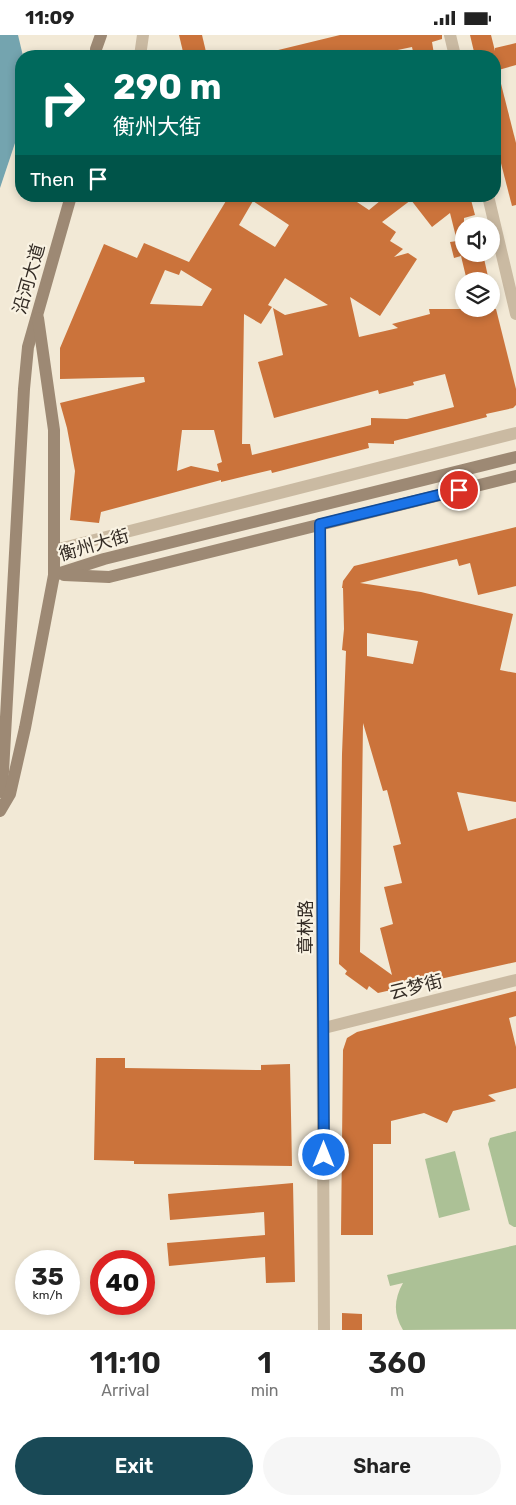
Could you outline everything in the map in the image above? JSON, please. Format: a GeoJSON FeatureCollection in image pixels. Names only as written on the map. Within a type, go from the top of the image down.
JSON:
{"type":"FeatureCollection","features":[{"type":"Feature","properties":{"kind":"main road"},"geometry":{"type":"LineString","coordinates":[[97,50],[101,35]]}},
{"type":"Feature","properties":{"kind":"main road","name":"沿河大道"},"geometry":{"type":"LineString","coordinates":[[0,792],[5,752],[24,389],[28,347],[69,202]]}},
{"type":"Feature","properties":{"kind":"main road"},"geometry":{"type":"LineString","coordinates":[[0,811],[10,794],[23,737],[54,575],[54,430],[38,313]]}},
{"type":"Feature","properties":{"kind":"main road","name":"衡州大街"},"geometry":{"type":"LineString","coordinates":[[54,575],[104,559],[516,457]]}},
{"type":"Feature","properties":{"kind":"main road","name":"衡州大街"},"geometry":{"type":"LineString","coordinates":[[54,575],[109,577],[516,476]]}},
{"type":"Feature","properties":{"kind":"street"},"geometry":{"type":"LineString","coordinates":[[93,35],[96,50]]}},
{"type":"Feature","properties":{"kind":"street"},"geometry":{"type":"LineString","coordinates":[[141,50],[143,35]]}},
{"type":"Feature","properties":{"kind":"street"},"geometry":{"type":"LineString","coordinates":[[450,35],[454,50]]}},
{"type":"Feature","properties":{"kind":"street"},"geometry":{"type":"LineString","coordinates":[[489,202],[516,314]]}},
{"type":"Feature","properties":{"kind":"street"},"geometry":{"type":"LineString","coordinates":[[55,550],[516,433]]}},
{"type":"Feature","properties":{"kind":"street","name":"章林路"},"geometry":{"type":"LineString","coordinates":[[320,524],[324,1330]]}},
{"type":"Feature","properties":{"kind":"street","name":"云梦街"},"geometry":{"type":"LineString","coordinates":[[324,1028],[516,979]]}},
{"type":"Feature","properties":{"kind":"green space"},"geometry":{"type":"Polygon","coordinates":[[[516,1131],[516,1227],[514,1227],[509,1224],[488,1144],[490,1138],[516,1131]]]}},
{"type":"Feature","properties":{"kind":"green space"},"geometry":{"type":"Polygon","coordinates":[[[455,1151],[470,1210],[439,1218],[425,1159],[455,1151]]]}},
{"type":"Feature","properties":{"kind":"green space"},"geometry":{"type":"Polygon","coordinates":[[[516,1245],[516,1329],[403,1330],[396,1312],[396,1301],[403,1283],[390,1286],[387,1275],[516,1245]]]}},
{"type":"Feature","properties":{"kind":"water"},"geometry":{"type":"Polygon","coordinates":[[[0,35],[18,35],[22,50],[15,50],[15,143],[0,188],[0,35]]]}},
{"type":"Feature","properties":{"kind":"building"},"geometry":{"type":"Polygon","coordinates":[[[179,35],[202,35],[206,50],[183,50],[179,35]]]}},
{"type":"Feature","properties":{"kind":"building"},"geometry":{"type":"Polygon","coordinates":[[[340,35],[442,35],[442,39],[432,42],[433,50],[413,50],[412,47],[398,50],[278,50],[340,35]]]}},
{"type":"Feature","properties":{"kind":"building"},"geometry":{"type":"Polygon","coordinates":[[[470,35],[491,35],[495,50],[474,50],[470,35]]]}},
{"type":"Feature","properties":{"kind":"building"},"geometry":{"type":"Polygon","coordinates":[[[516,43],[516,65],[501,69],[501,50],[495,50],[495,48],[516,43]]]}},
{"type":"Feature","properties":{"kind":"building"},"geometry":{"type":"Polygon","coordinates":[[[501,84],[516,143],[516,205],[512,206],[501,163],[501,84]]]}},
{"type":"Feature","properties":{"kind":"building"},"geometry":{"type":"Polygon","coordinates":[[[225,202],[252,202],[239,225],[275,247],[289,225],[254,202],[357,202],[369,210],[379,202],[408,202],[382,222],[396,232],[390,241],[403,249],[394,257],[408,253],[417,259],[380,316],[350,297],[359,337],[398,328],[392,324],[430,314],[429,309],[455,309],[455,317],[498,317],[516,389],[516,405],[513,408],[486,414],[487,417],[394,441],[394,444],[368,443],[369,448],[272,473],[271,470],[221,482],[221,480],[101,512],[99,523],[70,520],[75,471],[60,403],[145,382],[144,377],[60,379],[60,348],[104,244],[137,258],[144,243],[189,262],[225,202]],[[165,270],[150,304],[202,306],[212,289],[181,270],[179,275],[165,270]],[[285,278],[268,305],[272,307],[261,324],[244,314],[242,444],[250,444],[252,455],[371,425],[371,418],[407,419],[454,407],[445,374],[413,382],[414,385],[379,394],[378,390],[274,418],[258,362],[283,355],[273,308],[285,315],[328,305],[285,278]],[[182,430],[177,471],[191,466],[219,472],[217,464],[222,462],[214,430],[182,430]]]}},
{"type":"Feature","properties":{"kind":"building"},"geometry":{"type":"Polygon","coordinates":[[[413,202],[472,202],[475,215],[455,217],[455,233],[450,213],[432,227],[413,202]]]}},
{"type":"Feature","properties":{"kind":"building"},"geometry":{"type":"Polygon","coordinates":[[[455,241],[454,258],[450,242],[455,241]]]}},
{"type":"Feature","properties":{"kind":"building"},"geometry":{"type":"Polygon","coordinates":[[[462,262],[485,262],[487,272],[465,272],[462,262]]]}},
{"type":"Feature","properties":{"kind":"building"},"geometry":{"type":"Polygon","coordinates":[[[516,527],[516,586],[478,595],[470,563],[459,566],[457,559],[360,583],[421,592],[513,614],[500,670],[516,673],[516,802],[457,792],[468,831],[516,818],[516,962],[378,993],[369,986],[367,990],[345,974],[347,971],[339,964],[342,754],[346,651],[342,650],[344,629],[342,588],[343,581],[354,566],[516,527]],[[367,633],[367,656],[413,664],[418,641],[367,633]],[[363,723],[360,952],[392,975],[380,928],[393,924],[384,887],[402,883],[393,846],[401,844],[387,790],[383,791],[363,723]]]}},
{"type":"Feature","properties":{"kind":"building"},"geometry":{"type":"Polygon","coordinates":[[[516,991],[516,1016],[509,1018],[516,1047],[516,1088],[488,1095],[496,1101],[453,1111],[447,1123],[424,1113],[391,1121],[391,1144],[373,1144],[373,1235],[341,1235],[343,1050],[347,1038],[357,1032],[516,991]]]}},
{"type":"Feature","properties":{"kind":"building"},"geometry":{"type":"Polygon","coordinates":[[[96,1058],[125,1058],[125,1068],[261,1070],[261,1065],[290,1064],[292,1166],[134,1164],[134,1161],[94,1160],[96,1058]]]}},
{"type":"Feature","properties":{"kind":"building"},"geometry":{"type":"Polygon","coordinates":[[[293,1183],[295,1282],[266,1283],[265,1257],[169,1266],[167,1243],[265,1235],[264,1212],[170,1220],[168,1194],[293,1183]]]}},
{"type":"Feature","properties":{"kind":"building"},"geometry":{"type":"Polygon","coordinates":[[[342,1313],[362,1314],[362,1330],[342,1330],[342,1313]]]}},
{"type":"Feature","properties":{"kind":"route"},"geometry":{"type":"LineString","coordinates":[[324,1155],[320,524],[459,490]]}}]}
